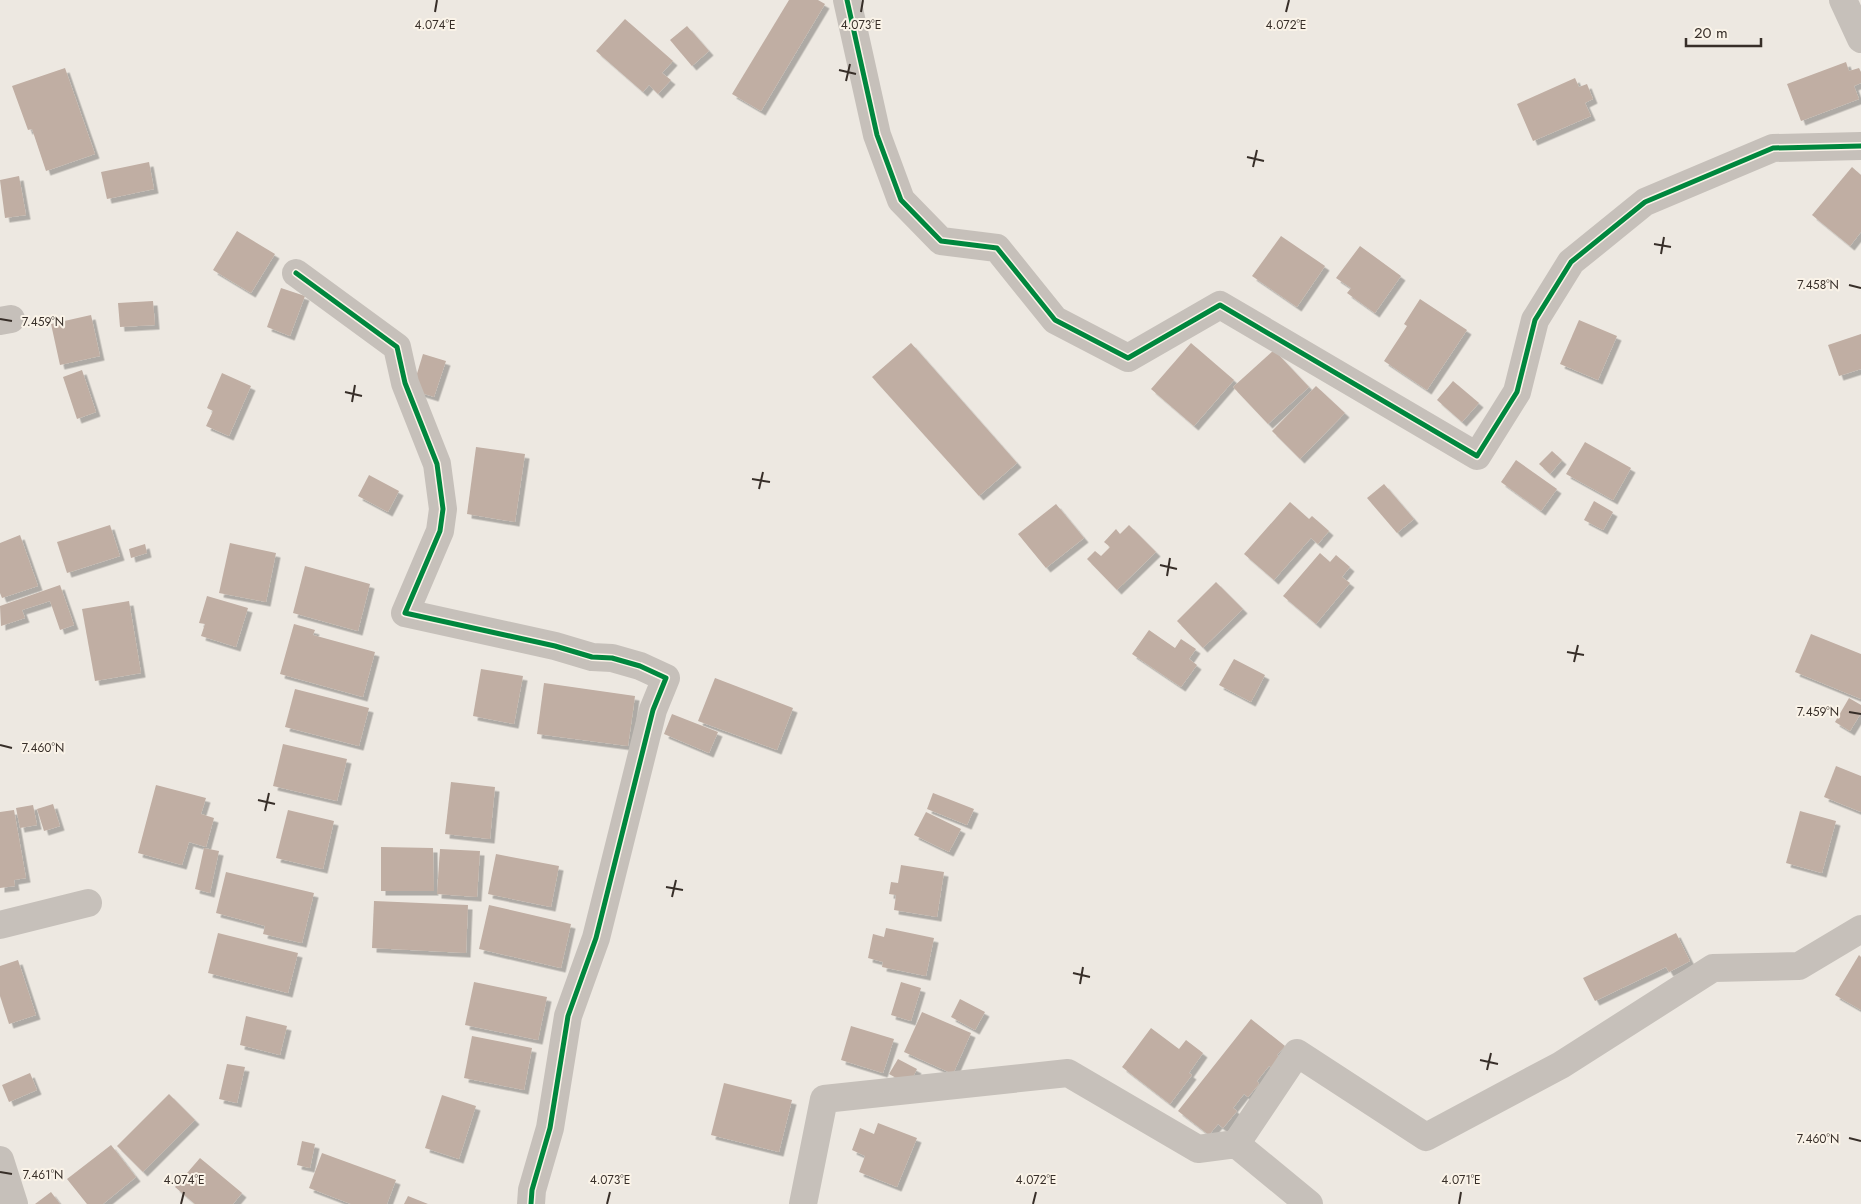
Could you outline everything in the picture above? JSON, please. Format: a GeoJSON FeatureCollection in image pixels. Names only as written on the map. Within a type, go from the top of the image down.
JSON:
{"type":"FeatureCollection","features":[{"type":"Feature","properties":{"kind":"street"},"geometry":{"type":"LineString","coordinates":[[847,0],[877,135],[901,200],[941,241],[997,248],[1055,320],[1128,358],[1220,306],[1477,456],[1517,392],[1535,320],[1571,262],[1645,202],[1773,148],[1861,146]]}},
{"type":"Feature","properties":{"kind":"street"},"geometry":{"type":"LineString","coordinates":[[1843,0],[1861,39]]}},
{"type":"Feature","properties":{"kind":"street"},"geometry":{"type":"LineString","coordinates":[[296,273],[397,347],[405,383],[437,464],[443,509],[440,531],[405,613],[555,646],[592,657],[612,658],[640,666],[666,678],[654,710],[596,938],[568,1016],[550,1128],[532,1190],[531,1204]]}},
{"type":"Feature","properties":{"kind":"street"},"geometry":{"type":"LineString","coordinates":[[0,924],[88,903]]}},
{"type":"Feature","properties":{"kind":"street"},"geometry":{"type":"LineString","coordinates":[[1236,1144],[1297,1053],[1426,1137],[1561,1065],[1713,968],[1799,966],[1861,929]]}},
{"type":"Feature","properties":{"kind":"street"},"geometry":{"type":"LineString","coordinates":[[803,1204],[824,1099],[1068,1073],[1198,1149],[1236,1144],[1309,1204]]}},
{"type":"Feature","properties":{"kind":"street"},"geometry":{"type":"LineString","coordinates":[[0,1160],[14,1204]]}},
{"type":"Feature","properties":{"kind":"building"},"geometry":{"type":"Polygon","coordinates":[[[789,0],[818,0],[825,4],[761,111],[732,94],[789,0]]]}},
{"type":"Feature","properties":{"kind":"building"},"geometry":{"type":"Polygon","coordinates":[[[625,19],[673,61],[662,73],[671,80],[658,94],[649,85],[643,92],[596,51],[625,19]]]}},
{"type":"Feature","properties":{"kind":"building"},"geometry":{"type":"Polygon","coordinates":[[[687,26],[709,51],[692,66],[670,40],[687,26]]]}},
{"type":"Feature","properties":{"kind":"building"},"geometry":{"type":"Polygon","coordinates":[[[1846,62],[1849,71],[1859,68],[1861,72],[1861,83],[1854,86],[1859,99],[1801,121],[1787,84],[1846,62]]]}},
{"type":"Feature","properties":{"kind":"building"},"geometry":{"type":"Polygon","coordinates":[[[65,68],[95,154],[46,171],[32,129],[28,130],[12,86],[65,68]]]}},
{"type":"Feature","properties":{"kind":"building"},"geometry":{"type":"Polygon","coordinates":[[[1575,78],[1579,87],[1587,84],[1593,99],[1585,103],[1591,116],[1533,141],[1517,104],[1575,78]]]}},
{"type":"Feature","properties":{"kind":"building"},"geometry":{"type":"Polygon","coordinates":[[[149,162],[154,189],[107,199],[101,172],[149,162]]]}},
{"type":"Feature","properties":{"kind":"building"},"geometry":{"type":"Polygon","coordinates":[[[1852,167],[1861,175],[1861,232],[1850,246],[1812,215],[1852,167]]]}},
{"type":"Feature","properties":{"kind":"building"},"geometry":{"type":"Polygon","coordinates":[[[19,176],[26,215],[5,218],[0,180],[19,176]]]}},
{"type":"Feature","properties":{"kind":"building"},"geometry":{"type":"Polygon","coordinates":[[[237,231],[275,254],[251,293],[213,270],[237,231]]]}},
{"type":"Feature","properties":{"kind":"building"},"geometry":{"type":"Polygon","coordinates":[[[1281,236],[1325,266],[1297,307],[1252,276],[1281,236]]]}},
{"type":"Feature","properties":{"kind":"building"},"geometry":{"type":"Polygon","coordinates":[[[1360,246],[1401,276],[1375,313],[1347,293],[1351,288],[1336,278],[1360,246]]]}},
{"type":"Feature","properties":{"kind":"building"},"geometry":{"type":"Polygon","coordinates":[[[281,288],[305,296],[290,336],[267,327],[281,288]]]}},
{"type":"Feature","properties":{"kind":"building"},"geometry":{"type":"Polygon","coordinates":[[[1420,299],[1467,330],[1427,390],[1384,361],[1407,326],[1404,324],[1420,299]]]}},
{"type":"Feature","properties":{"kind":"building"},"geometry":{"type":"Polygon","coordinates":[[[153,301],[155,325],[120,327],[118,303],[153,301]]]}},
{"type":"Feature","properties":{"kind":"building"},"geometry":{"type":"Polygon","coordinates":[[[91,315],[100,356],[60,365],[51,324],[91,315]]]}},
{"type":"Feature","properties":{"kind":"building"},"geometry":{"type":"Polygon","coordinates":[[[1579,320],[1617,336],[1598,380],[1560,364],[1579,320]]]}},
{"type":"Feature","properties":{"kind":"building"},"geometry":{"type":"Polygon","coordinates":[[[1861,334],[1861,369],[1839,376],[1828,345],[1861,334]]]}},
{"type":"Feature","properties":{"kind":"building"},"geometry":{"type":"Polygon","coordinates":[[[911,343],[1017,463],[979,496],[872,377],[911,343]]]}},
{"type":"Feature","properties":{"kind":"building"},"geometry":{"type":"Polygon","coordinates":[[[1191,343],[1234,380],[1194,426],[1151,389],[1191,343]]]}},
{"type":"Feature","properties":{"kind":"building"},"geometry":{"type":"Polygon","coordinates":[[[1274,350],[1309,387],[1268,424],[1233,387],[1274,350]]]}},
{"type":"Feature","properties":{"kind":"building"},"geometry":{"type":"Polygon","coordinates":[[[423,354],[446,361],[434,397],[412,390],[423,354]]]}},
{"type":"Feature","properties":{"kind":"building"},"geometry":{"type":"Polygon","coordinates":[[[82,370],[96,412],[77,419],[63,377],[82,370]]]}},
{"type":"Feature","properties":{"kind":"building"},"geometry":{"type":"Polygon","coordinates":[[[222,373],[251,386],[229,436],[206,426],[213,411],[207,408],[222,373]]]}},
{"type":"Feature","properties":{"kind":"building"},"geometry":{"type":"Polygon","coordinates":[[[1453,381],[1479,403],[1462,422],[1437,400],[1453,381]]]}},
{"type":"Feature","properties":{"kind":"building"},"geometry":{"type":"Polygon","coordinates":[[[1316,386],[1345,413],[1300,459],[1272,431],[1316,386]]]}},
{"type":"Feature","properties":{"kind":"building"},"geometry":{"type":"Polygon","coordinates":[[[1585,442],[1631,468],[1613,500],[1566,474],[1585,442]]]}},
{"type":"Feature","properties":{"kind":"building"},"geometry":{"type":"Polygon","coordinates":[[[476,447],[525,454],[515,522],[467,514],[476,447]]]}},
{"type":"Feature","properties":{"kind":"building"},"geometry":{"type":"Polygon","coordinates":[[[1552,451],[1562,460],[1550,474],[1539,464],[1552,451]]]}},
{"type":"Feature","properties":{"kind":"building"},"geometry":{"type":"Polygon","coordinates":[[[1516,460],[1557,489],[1541,511],[1501,482],[1516,460]]]}},
{"type":"Feature","properties":{"kind":"building"},"geometry":{"type":"Polygon","coordinates":[[[369,475],[399,491],[388,512],[358,496],[369,475]]]}},
{"type":"Feature","properties":{"kind":"building"},"geometry":{"type":"Polygon","coordinates":[[[1384,484],[1414,519],[1397,533],[1367,498],[1384,484]]]}},
{"type":"Feature","properties":{"kind":"building"},"geometry":{"type":"Polygon","coordinates":[[[1594,501],[1613,512],[1603,530],[1584,520],[1594,501]]]}},
{"type":"Feature","properties":{"kind":"building"},"geometry":{"type":"Polygon","coordinates":[[[1290,502],[1309,519],[1312,516],[1329,531],[1318,544],[1311,538],[1274,580],[1244,554],[1290,502]]]}},
{"type":"Feature","properties":{"kind":"building"},"geometry":{"type":"Polygon","coordinates":[[[1056,504],[1084,538],[1046,568],[1018,534],[1056,504]]]}},
{"type":"Feature","properties":{"kind":"building"},"geometry":{"type":"Polygon","coordinates":[[[110,525],[120,556],[67,573],[57,542],[110,525]]]}},
{"type":"Feature","properties":{"kind":"building"},"geometry":{"type":"Polygon","coordinates":[[[1129,525],[1156,552],[1117,590],[1087,559],[1095,551],[1101,556],[1110,547],[1104,542],[1116,529],[1120,534],[1129,525]]]}},
{"type":"Feature","properties":{"kind":"building"},"geometry":{"type":"Polygon","coordinates":[[[20,535],[38,586],[2,598],[0,593],[0,543],[20,535]]]}},
{"type":"Feature","properties":{"kind":"building"},"geometry":{"type":"Polygon","coordinates":[[[230,543],[276,553],[266,602],[219,593],[230,543]]]}},
{"type":"Feature","properties":{"kind":"building"},"geometry":{"type":"Polygon","coordinates":[[[145,544],[147,553],[131,558],[129,549],[145,544]]]}},
{"type":"Feature","properties":{"kind":"building"},"geometry":{"type":"Polygon","coordinates":[[[1320,553],[1330,562],[1336,555],[1350,567],[1342,577],[1350,583],[1316,624],[1283,596],[1320,553]]]}},
{"type":"Feature","properties":{"kind":"building"},"geometry":{"type":"Polygon","coordinates":[[[305,566],[370,584],[358,631],[293,613],[305,566]]]}},
{"type":"Feature","properties":{"kind":"building"},"geometry":{"type":"Polygon","coordinates":[[[1216,582],[1243,609],[1203,648],[1177,621],[1216,582]]]}},
{"type":"Feature","properties":{"kind":"building"},"geometry":{"type":"Polygon","coordinates":[[[60,585],[74,625],[60,630],[50,601],[22,610],[25,618],[1,626],[0,606],[60,585]]]}},
{"type":"Feature","properties":{"kind":"building"},"geometry":{"type":"Polygon","coordinates":[[[207,596],[248,608],[236,647],[201,636],[205,624],[199,623],[207,596]]]}},
{"type":"Feature","properties":{"kind":"building"},"geometry":{"type":"Polygon","coordinates":[[[129,601],[141,673],[95,681],[82,609],[129,601]]]}},
{"type":"Feature","properties":{"kind":"building"},"geometry":{"type":"Polygon","coordinates":[[[294,624],[315,630],[313,635],[375,652],[363,697],[280,674],[294,624]]]}},
{"type":"Feature","properties":{"kind":"building"},"geometry":{"type":"Polygon","coordinates":[[[1149,630],[1175,648],[1181,639],[1196,649],[1189,659],[1197,665],[1181,687],[1132,654],[1149,630]]]}},
{"type":"Feature","properties":{"kind":"building"},"geometry":{"type":"Polygon","coordinates":[[[1811,634],[1861,654],[1861,699],[1795,672],[1811,634]]]}},
{"type":"Feature","properties":{"kind":"building"},"geometry":{"type":"Polygon","coordinates":[[[1234,659],[1265,675],[1251,702],[1219,685],[1234,659]]]}},
{"type":"Feature","properties":{"kind":"building"},"geometry":{"type":"Polygon","coordinates":[[[481,669],[523,676],[514,724],[473,716],[481,669]]]}},
{"type":"Feature","properties":{"kind":"building"},"geometry":{"type":"Polygon","coordinates":[[[715,678],[793,708],[777,750],[698,721],[715,678]]]}},
{"type":"Feature","properties":{"kind":"building"},"geometry":{"type":"Polygon","coordinates":[[[544,683],[635,696],[628,746],[537,734],[544,683]]]}},
{"type":"Feature","properties":{"kind":"building"},"geometry":{"type":"Polygon","coordinates":[[[295,689],[369,708],[359,746],[285,727],[295,689]]]}},
{"type":"Feature","properties":{"kind":"building"},"geometry":{"type":"Polygon","coordinates":[[[1849,698],[1861,705],[1861,713],[1850,731],[1835,722],[1849,698]]]}},
{"type":"Feature","properties":{"kind":"building"},"geometry":{"type":"Polygon","coordinates":[[[672,714],[718,732],[709,753],[664,734],[672,714]]]}},
{"type":"Feature","properties":{"kind":"building"},"geometry":{"type":"Polygon","coordinates":[[[283,744],[347,759],[337,801],[273,786],[283,744]]]}},
{"type":"Feature","properties":{"kind":"building"},"geometry":{"type":"Polygon","coordinates":[[[1836,766],[1861,776],[1861,812],[1824,797],[1836,766]]]}},
{"type":"Feature","properties":{"kind":"building"},"geometry":{"type":"Polygon","coordinates":[[[451,782],[495,787],[490,839],[445,834],[451,782]]]}},
{"type":"Feature","properties":{"kind":"building"},"geometry":{"type":"Polygon","coordinates":[[[156,785],[206,798],[201,814],[214,818],[206,847],[189,842],[182,865],[138,853],[156,785]]]}},
{"type":"Feature","properties":{"kind":"building"},"geometry":{"type":"Polygon","coordinates":[[[933,793],[974,809],[967,825],[927,809],[933,793]]]}},
{"type":"Feature","properties":{"kind":"building"},"geometry":{"type":"Polygon","coordinates":[[[53,804],[60,826],[44,831],[37,809],[53,804]]]}},
{"type":"Feature","properties":{"kind":"building"},"geometry":{"type":"Polygon","coordinates":[[[33,805],[37,825],[20,828],[16,808],[33,805]]]}},
{"type":"Feature","properties":{"kind":"building"},"geometry":{"type":"Polygon","coordinates":[[[14,810],[26,878],[14,880],[15,886],[0,888],[0,812],[14,810]]]}},
{"type":"Feature","properties":{"kind":"building"},"geometry":{"type":"Polygon","coordinates":[[[288,810],[334,821],[323,869],[276,858],[288,810]]]}},
{"type":"Feature","properties":{"kind":"building"},"geometry":{"type":"Polygon","coordinates":[[[1800,811],[1836,821],[1822,873],[1786,863],[1800,811]]]}},
{"type":"Feature","properties":{"kind":"building"},"geometry":{"type":"Polygon","coordinates":[[[926,812],[961,829],[949,852],[914,835],[926,812]]]}},
{"type":"Feature","properties":{"kind":"building"},"geometry":{"type":"Polygon","coordinates":[[[381,847],[433,848],[434,891],[381,891],[381,847]]]}},
{"type":"Feature","properties":{"kind":"building"},"geometry":{"type":"Polygon","coordinates":[[[204,848],[219,851],[210,893],[195,889],[204,848]]]}},
{"type":"Feature","properties":{"kind":"building"},"geometry":{"type":"Polygon","coordinates":[[[440,849],[480,851],[477,897],[437,894],[440,849]]]}},
{"type":"Feature","properties":{"kind":"building"},"geometry":{"type":"Polygon","coordinates":[[[496,854],[559,866],[551,907],[488,894],[496,854]]]}},
{"type":"Feature","properties":{"kind":"building"},"geometry":{"type":"Polygon","coordinates":[[[901,865],[944,872],[937,917],[894,910],[896,895],[889,894],[891,882],[898,883],[901,865]]]}},
{"type":"Feature","properties":{"kind":"building"},"geometry":{"type":"Polygon","coordinates":[[[226,872],[314,893],[302,943],[263,934],[265,926],[216,913],[226,872]]]}},
{"type":"Feature","properties":{"kind":"building"},"geometry":{"type":"Polygon","coordinates":[[[374,901],[468,905],[466,953],[372,948],[374,901]]]}},
{"type":"Feature","properties":{"kind":"building"},"geometry":{"type":"Polygon","coordinates":[[[489,905],[571,924],[561,968],[479,949],[489,905]]]}},
{"type":"Feature","properties":{"kind":"building"},"geometry":{"type":"Polygon","coordinates":[[[886,928],[934,938],[926,976],[882,967],[883,962],[868,958],[873,934],[884,937],[886,928]]]}},
{"type":"Feature","properties":{"kind":"building"},"geometry":{"type":"Polygon","coordinates":[[[218,933],[298,953],[288,993],[208,973],[218,933]]]}},
{"type":"Feature","properties":{"kind":"building"},"geometry":{"type":"Polygon","coordinates":[[[1676,933],[1690,961],[1669,972],[1666,967],[1595,1001],[1583,978],[1676,933]]]}},
{"type":"Feature","properties":{"kind":"building"},"geometry":{"type":"Polygon","coordinates":[[[1859,955],[1861,957],[1861,1010],[1835,995],[1859,955]]]}},
{"type":"Feature","properties":{"kind":"building"},"geometry":{"type":"Polygon","coordinates":[[[18,960],[36,1015],[9,1024],[0,996],[0,966],[18,960]]]}},
{"type":"Feature","properties":{"kind":"building"},"geometry":{"type":"Polygon","coordinates":[[[474,982],[547,997],[538,1040],[465,1025],[474,982]]]}},
{"type":"Feature","properties":{"kind":"building"},"geometry":{"type":"Polygon","coordinates":[[[901,982],[921,988],[911,1021],[891,1015],[901,982]]]}},
{"type":"Feature","properties":{"kind":"building"},"geometry":{"type":"Polygon","coordinates":[[[960,999],[985,1012],[975,1030],[951,1017],[960,999]]]}},
{"type":"Feature","properties":{"kind":"building"},"geometry":{"type":"Polygon","coordinates":[[[922,1012],[971,1033],[953,1074],[904,1052],[922,1012]]]}},
{"type":"Feature","properties":{"kind":"building"},"geometry":{"type":"Polygon","coordinates":[[[246,1016],[287,1026],[280,1055],[240,1045],[246,1016]]]}},
{"type":"Feature","properties":{"kind":"building"},"geometry":{"type":"Polygon","coordinates":[[[1251,1019],[1285,1046],[1277,1055],[1280,1057],[1272,1068],[1269,1066],[1257,1081],[1259,1084],[1248,1097],[1244,1094],[1233,1108],[1237,1111],[1223,1128],[1218,1124],[1209,1135],[1178,1111],[1251,1019]]]}},
{"type":"Feature","properties":{"kind":"building"},"geometry":{"type":"Polygon","coordinates":[[[851,1026],[894,1039],[883,1073],[841,1060],[851,1026]]]}},
{"type":"Feature","properties":{"kind":"building"},"geometry":{"type":"Polygon","coordinates":[[[1151,1028],[1179,1049],[1186,1040],[1203,1053],[1189,1073],[1192,1075],[1170,1104],[1122,1067],[1151,1028]]]}},
{"type":"Feature","properties":{"kind":"building"},"geometry":{"type":"Polygon","coordinates":[[[472,1036],[532,1048],[524,1090],[464,1078],[472,1036]]]}},
{"type":"Feature","properties":{"kind":"building"},"geometry":{"type":"Polygon","coordinates":[[[898,1059],[917,1069],[909,1085],[889,1074],[898,1059]]]}},
{"type":"Feature","properties":{"kind":"building"},"geometry":{"type":"Polygon","coordinates":[[[227,1064],[245,1067],[237,1103],[219,1099],[227,1064]]]}},
{"type":"Feature","properties":{"kind":"building"},"geometry":{"type":"Polygon","coordinates":[[[30,1073],[37,1090],[9,1102],[2,1085],[30,1073]]]}},
{"type":"Feature","properties":{"kind":"building"},"geometry":{"type":"Polygon","coordinates":[[[724,1083],[792,1100],[779,1152],[711,1135],[724,1083]]]}},
{"type":"Feature","properties":{"kind":"building"},"geometry":{"type":"Polygon","coordinates":[[[169,1094],[195,1120],[143,1172],[117,1146],[169,1094]]]}},
{"type":"Feature","properties":{"kind":"building"},"geometry":{"type":"Polygon","coordinates":[[[442,1095],[476,1106],[459,1159],[425,1148],[442,1095]]]}},
{"type":"Feature","properties":{"kind":"building"},"geometry":{"type":"Polygon","coordinates":[[[878,1123],[917,1138],[897,1187],[859,1172],[865,1156],[852,1150],[860,1128],[874,1134],[878,1123]]]}},
{"type":"Feature","properties":{"kind":"building"},"geometry":{"type":"Polygon","coordinates":[[[302,1141],[315,1144],[310,1168],[297,1165],[302,1141]]]}},
{"type":"Feature","properties":{"kind":"building"},"geometry":{"type":"Polygon","coordinates":[[[111,1145],[136,1177],[103,1204],[87,1204],[67,1179],[111,1145]]]}},
{"type":"Feature","properties":{"kind":"building"},"geometry":{"type":"Polygon","coordinates":[[[322,1153],[396,1180],[387,1204],[351,1204],[309,1188],[322,1153]]]}},
{"type":"Feature","properties":{"kind":"building"},"geometry":{"type":"Polygon","coordinates":[[[200,1158],[242,1193],[233,1204],[195,1204],[175,1187],[200,1158]]]}},
{"type":"Feature","properties":{"kind":"building"},"geometry":{"type":"Polygon","coordinates":[[[51,1192],[60,1204],[35,1204],[51,1192]]]}},
{"type":"Feature","properties":{"kind":"building"},"geometry":{"type":"Polygon","coordinates":[[[408,1196],[428,1204],[404,1204],[408,1196]]]}},
{"type":"Feature","properties":{"kind":"cycle path"},"geometry":{"type":"LineString","coordinates":[[847,0],[877,135],[901,200],[941,241],[997,248],[1055,320],[1128,358],[1220,305],[1477,456],[1517,392],[1535,320],[1571,262],[1645,202],[1773,148],[1861,146]]}},
{"type":"Feature","properties":{"kind":"cycle path"},"geometry":{"type":"LineString","coordinates":[[296,273],[397,347],[405,383],[437,464],[443,509],[440,531],[405,613],[555,646],[592,657],[612,658],[640,666],[666,678],[653,710],[596,938],[568,1016],[550,1128],[532,1190],[531,1204]]}}]}
